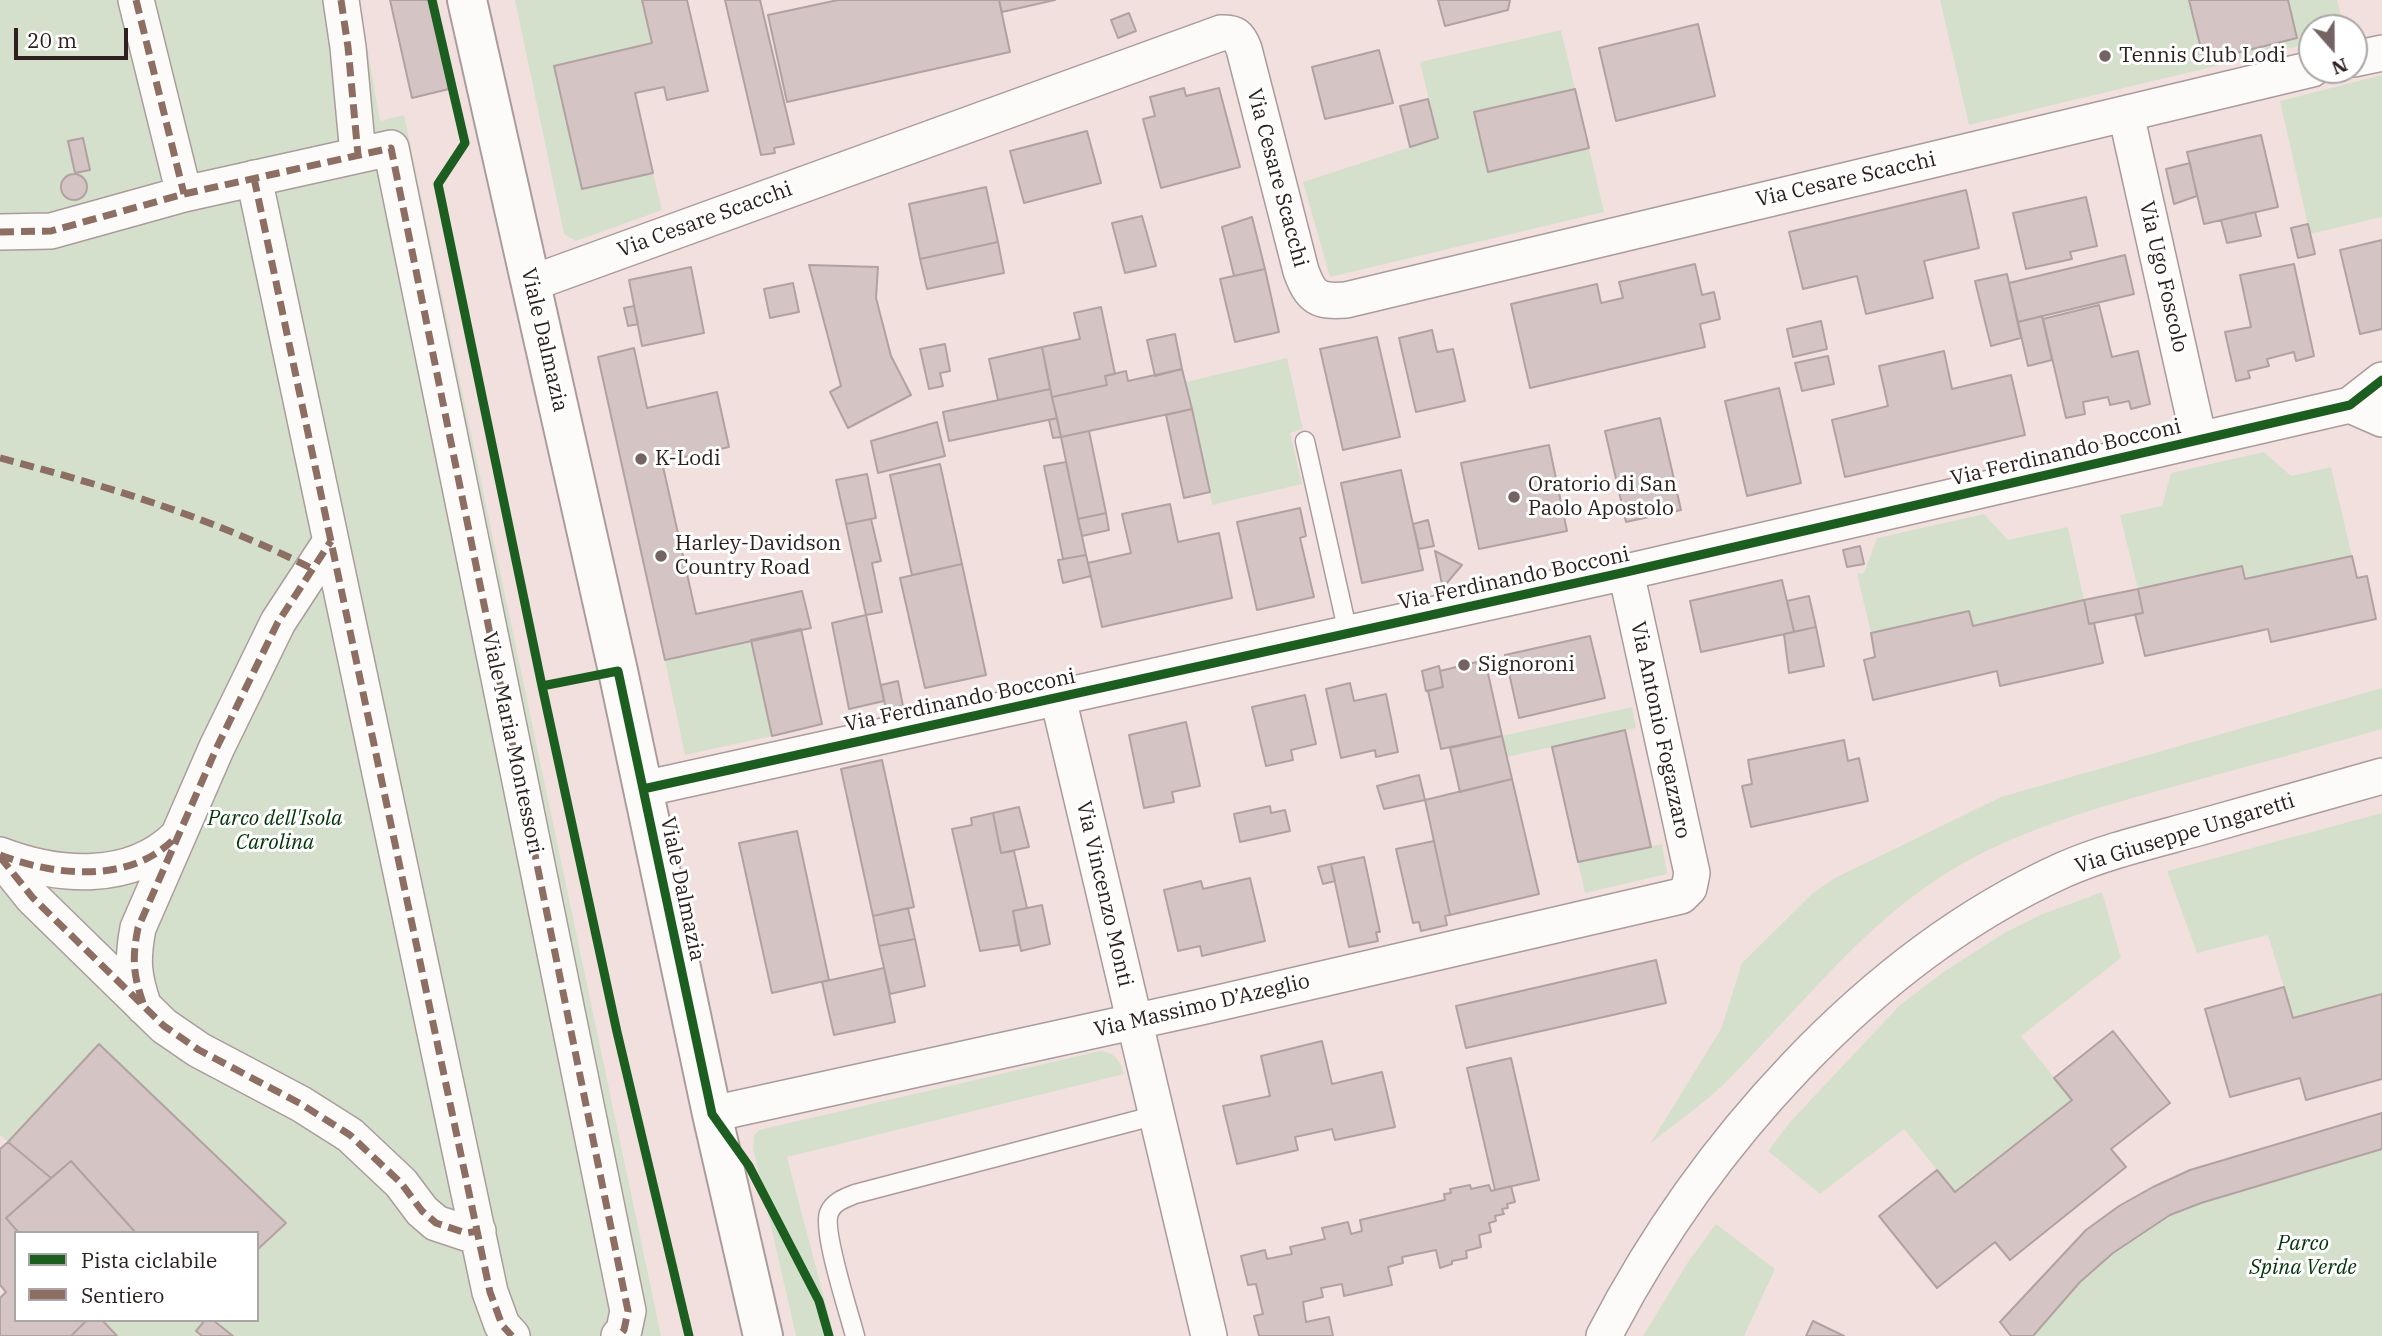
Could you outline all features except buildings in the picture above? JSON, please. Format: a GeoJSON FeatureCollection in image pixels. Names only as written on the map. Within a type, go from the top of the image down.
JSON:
{"type":"FeatureCollection","features":[{"type":"Feature","properties":{"kind":"street"},"geometry":{"type":"LineString","coordinates":[[136,0],[184,194]]}},
{"type":"Feature","properties":{"kind":"street","name":"Viale Maria Montessori"},"geometry":{"type":"LineString","coordinates":[[341,0],[348,47],[374,151],[628,1311],[624,1331],[619,1336]]}},
{"type":"Feature","properties":{"kind":"street","name":"Viale Dalmazia"},"geometry":{"type":"LineString","coordinates":[[467,0],[532,283],[712,1114],[763,1336]]}},
{"type":"Feature","properties":{"kind":"street","name":"Via Cesare Scacchi"},"geometry":{"type":"LineString","coordinates":[[532,283],[1221,33],[1231,32],[1239,38],[1244,49],[1306,286],[1316,298],[1329,301],[1360,297],[2298,72]]}},
{"type":"Feature","properties":{"kind":"street","name":"Via Ugo Foscolo"},"geometry":{"type":"LineString","coordinates":[[2126,114],[2199,440]]}},
{"type":"Feature","properties":{"kind":"street"},"geometry":{"type":"LineString","coordinates":[[0,232],[51,231],[184,194],[374,151]]}},
{"type":"Feature","properties":{"kind":"street"},"geometry":{"type":"LineString","coordinates":[[254,178],[490,1292],[502,1325],[512,1336]]}},
{"type":"Feature","properties":{"kind":"street","name":"Via Ferdinando Bocconi"},"geometry":{"type":"LineString","coordinates":[[643,789],[1626,572],[2350,405],[2382,380]]}},
{"type":"Feature","properties":{"kind":"street"},"geometry":{"type":"LineString","coordinates":[[2350,405],[2382,419]]}},
{"type":"Feature","properties":{"kind":"street"},"geometry":{"type":"LineString","coordinates":[[145,1007],[135,981],[133,955],[138,928],[218,747],[278,622],[331,541]]}},
{"type":"Feature","properties":{"kind":"street","name":"Via Antonio Fogazzaro"},"geometry":{"type":"LineString","coordinates":[[1626,572],[1692,873],[1689,888]]}},
{"type":"Feature","properties":{"kind":"street","name":"Via Vincenzo Monti"},"geometry":{"type":"LineString","coordinates":[[1058,698],[1209,1336]]}},
{"type":"Feature","properties":{"kind":"street","name":"Via Giuseppe Ungaretti"},"geometry":{"type":"LineString","coordinates":[[1604,1336],[1650,1258],[1696,1188],[1763,1103],[1828,1033],[1882,985],[1979,914],[2064,870],[2106,855],[2382,776]]}},
{"type":"Feature","properties":{"kind":"street"},"geometry":{"type":"LineString","coordinates":[[0,856],[50,870],[91,872],[120,869],[162,851],[179,834]]}},
{"type":"Feature","properties":{"kind":"street"},"geometry":{"type":"LineString","coordinates":[[0,856],[33,898],[164,1026],[199,1050],[301,1104],[350,1135],[392,1173],[422,1211],[436,1223],[466,1233],[478,1231]]}},
{"type":"Feature","properties":{"kind":"street","name":"Via Massimo D’Azeglio"},"geometry":{"type":"LineString","coordinates":[[712,1114],[1135,1022],[1676,898],[1689,888]]}},
{"type":"Feature","properties":{"kind":"lane"},"geometry":{"type":"LineString","coordinates":[[1305,441],[1348,633]]}},
{"type":"Feature","properties":{"kind":"lane"},"geometry":{"type":"LineString","coordinates":[[855,1336],[829,1232],[829,1213],[838,1201],[855,1194],[1157,1115]]}},
{"type":"Feature","properties":{"kind":"green space","name":"Parco dell'Isola Carolina"},"geometry":{"type":"Polygon","coordinates":[[[0,0],[359,0],[380,121],[404,115],[661,1336],[117,1336],[104,1322],[259,1322],[259,1231],[6,1218],[50,1178],[0,1135],[0,0]]]}},
{"type":"Feature","properties":{"kind":"green space"},"geometry":{"type":"Polygon","coordinates":[[[515,0],[642,0],[652,43],[554,67],[582,189],[653,173],[662,210],[576,241],[564,234],[515,0]]]}},
{"type":"Feature","properties":{"kind":"green space","name":"Tennis Club Lodi"},"geometry":{"type":"Polygon","coordinates":[[[1940,0],[2337,0],[2340,14],[2298,14],[2298,46],[1969,125],[1940,0]]]}},
{"type":"Feature","properties":{"kind":"green space"},"geometry":{"type":"Polygon","coordinates":[[[1561,30],[1575,89],[1474,113],[1488,172],[1589,148],[1604,212],[1330,277],[1303,182],[1438,138],[1420,62],[1561,30]]]}},
{"type":"Feature","properties":{"kind":"green space"},"geometry":{"type":"Polygon","coordinates":[[[2382,75],[2382,217],[2310,234],[2280,101],[2347,84],[2368,84],[2368,79],[2382,75]]]}},
{"type":"Feature","properties":{"kind":"green space"},"geometry":{"type":"Polygon","coordinates":[[[1287,358],[1303,429],[1290,433],[1302,484],[1212,505],[1186,382],[1287,358]]]}},
{"type":"Feature","properties":{"kind":"green space"},"geometry":{"type":"Polygon","coordinates":[[[2264,452],[2291,476],[2331,467],[2352,556],[2245,579],[2242,566],[2138,589],[2120,515],[2162,506],[2171,473],[2264,452]]]}},
{"type":"Feature","properties":{"kind":"green space"},"geometry":{"type":"Polygon","coordinates":[[[1984,514],[2008,540],[2068,527],[2084,600],[1973,626],[1969,611],[1871,633],[1857,574],[1864,573],[1877,538],[1984,514]]]}},
{"type":"Feature","properties":{"kind":"green space"},"geometry":{"type":"Polygon","coordinates":[[[751,640],[772,736],[685,755],[665,660],[751,640]]]}},
{"type":"Feature","properties":{"kind":"green space"},"geometry":{"type":"Polygon","coordinates":[[[2382,688],[2382,729],[2118,802],[2054,823],[1992,849],[1933,882],[1904,903],[1850,952],[1724,1084],[1650,1144],[1721,1029],[1742,963],[1813,893],[1835,878],[2001,797],[2382,688]]]}},
{"type":"Feature","properties":{"kind":"green space"},"geometry":{"type":"Polygon","coordinates":[[[1632,707],[1636,728],[1507,757],[1502,736],[1632,707]]]}},
{"type":"Feature","properties":{"kind":"green space"},"geometry":{"type":"Polygon","coordinates":[[[2382,813],[2382,994],[2293,1018],[2268,935],[2197,953],[2167,871],[2382,813]]]}},
{"type":"Feature","properties":{"kind":"green space"},"geometry":{"type":"Polygon","coordinates":[[[1662,844],[1667,874],[1585,893],[1578,862],[1662,844]]]}},
{"type":"Feature","properties":{"kind":"green space"},"geometry":{"type":"Polygon","coordinates":[[[2102,892],[2121,958],[2021,1036],[2072,1100],[1955,1192],[1904,1129],[1820,1194],[1768,1151],[1791,1121],[1900,1005],[1942,973],[2004,933],[2040,915],[2102,892]]]}},
{"type":"Feature","properties":{"kind":"green space"},"geometry":{"type":"Polygon","coordinates":[[[1100,1051],[1110,1053],[1116,1058],[1124,1074],[787,1157],[834,1336],[796,1336],[753,1148],[754,1135],[759,1130],[1100,1051]]]}},
{"type":"Feature","properties":{"kind":"green space","name":"Parco Spina Verde"},"geometry":{"type":"Polygon","coordinates":[[[2382,1149],[2382,1336],[2033,1336],[2080,1282],[2113,1253],[2170,1215],[2201,1203],[2382,1149]]]}},
{"type":"Feature","properties":{"kind":"green space"},"geometry":{"type":"Polygon","coordinates":[[[1716,1224],[1775,1269],[1744,1336],[1643,1336],[1688,1262],[1716,1224]]]}},
{"type":"Feature","properties":{"kind":"marked path"},"geometry":{"type":"LineString","coordinates":[[136,0],[184,194]]}},
{"type":"Feature","properties":{"kind":"marked path"},"geometry":{"type":"LineString","coordinates":[[341,0],[358,155]]}},
{"type":"Feature","properties":{"kind":"marked path"},"geometry":{"type":"LineString","coordinates":[[0,232],[51,231],[184,194],[391,148],[628,1311],[624,1330],[619,1336]]}},
{"type":"Feature","properties":{"kind":"marked path"},"geometry":{"type":"LineString","coordinates":[[254,178],[490,1292],[502,1325],[512,1336]]}},
{"type":"Feature","properties":{"kind":"marked path"},"geometry":{"type":"LineString","coordinates":[[0,458],[159,505],[237,534],[313,569]]}},
{"type":"Feature","properties":{"kind":"marked path"},"geometry":{"type":"LineString","coordinates":[[143,1003],[134,966],[138,928],[217,747],[278,622],[331,541]]}},
{"type":"Feature","properties":{"kind":"marked path"},"geometry":{"type":"LineString","coordinates":[[0,855],[44,868],[91,872],[136,863],[156,853],[174,839]]}},
{"type":"Feature","properties":{"kind":"marked path"},"geometry":{"type":"LineString","coordinates":[[0,857],[33,898],[164,1026],[199,1050],[301,1104],[350,1135],[401,1183],[422,1211],[436,1223],[466,1233],[478,1231]]}},
{"type":"Feature","properties":{"kind":"cycle path"},"geometry":{"type":"LineString","coordinates":[[432,0],[465,143],[438,184],[617,1032],[689,1336]]}},
{"type":"Feature","properties":{"kind":"cycle path"},"geometry":{"type":"LineString","coordinates":[[643,789],[1626,572],[2350,405],[2382,380]]}},
{"type":"Feature","properties":{"kind":"cycle path"},"geometry":{"type":"LineString","coordinates":[[542,686],[618,671],[712,1114],[749,1166],[819,1301],[829,1336]]}},
{"type":"Feature","properties":{"kind":"place","name":"Tennis Club Lodi"},"geometry":{"type":"Point","coordinates":[2105,56]}},
{"type":"Feature","properties":{"kind":"place","name":"K-Lodi"},"geometry":{"type":"Point","coordinates":[641,459]}},
{"type":"Feature","properties":{"kind":"place","name":"Oratorio di San Paolo Apostolo"},"geometry":{"type":"Point","coordinates":[1514,497]}},
{"type":"Feature","properties":{"kind":"place","name":"Harley-Davidson Country Road"},"geometry":{"type":"Point","coordinates":[661,556]}},
{"type":"Feature","properties":{"kind":"place","name":"Signoroni"},"geometry":{"type":"Point","coordinates":[1464,665]}}]}
